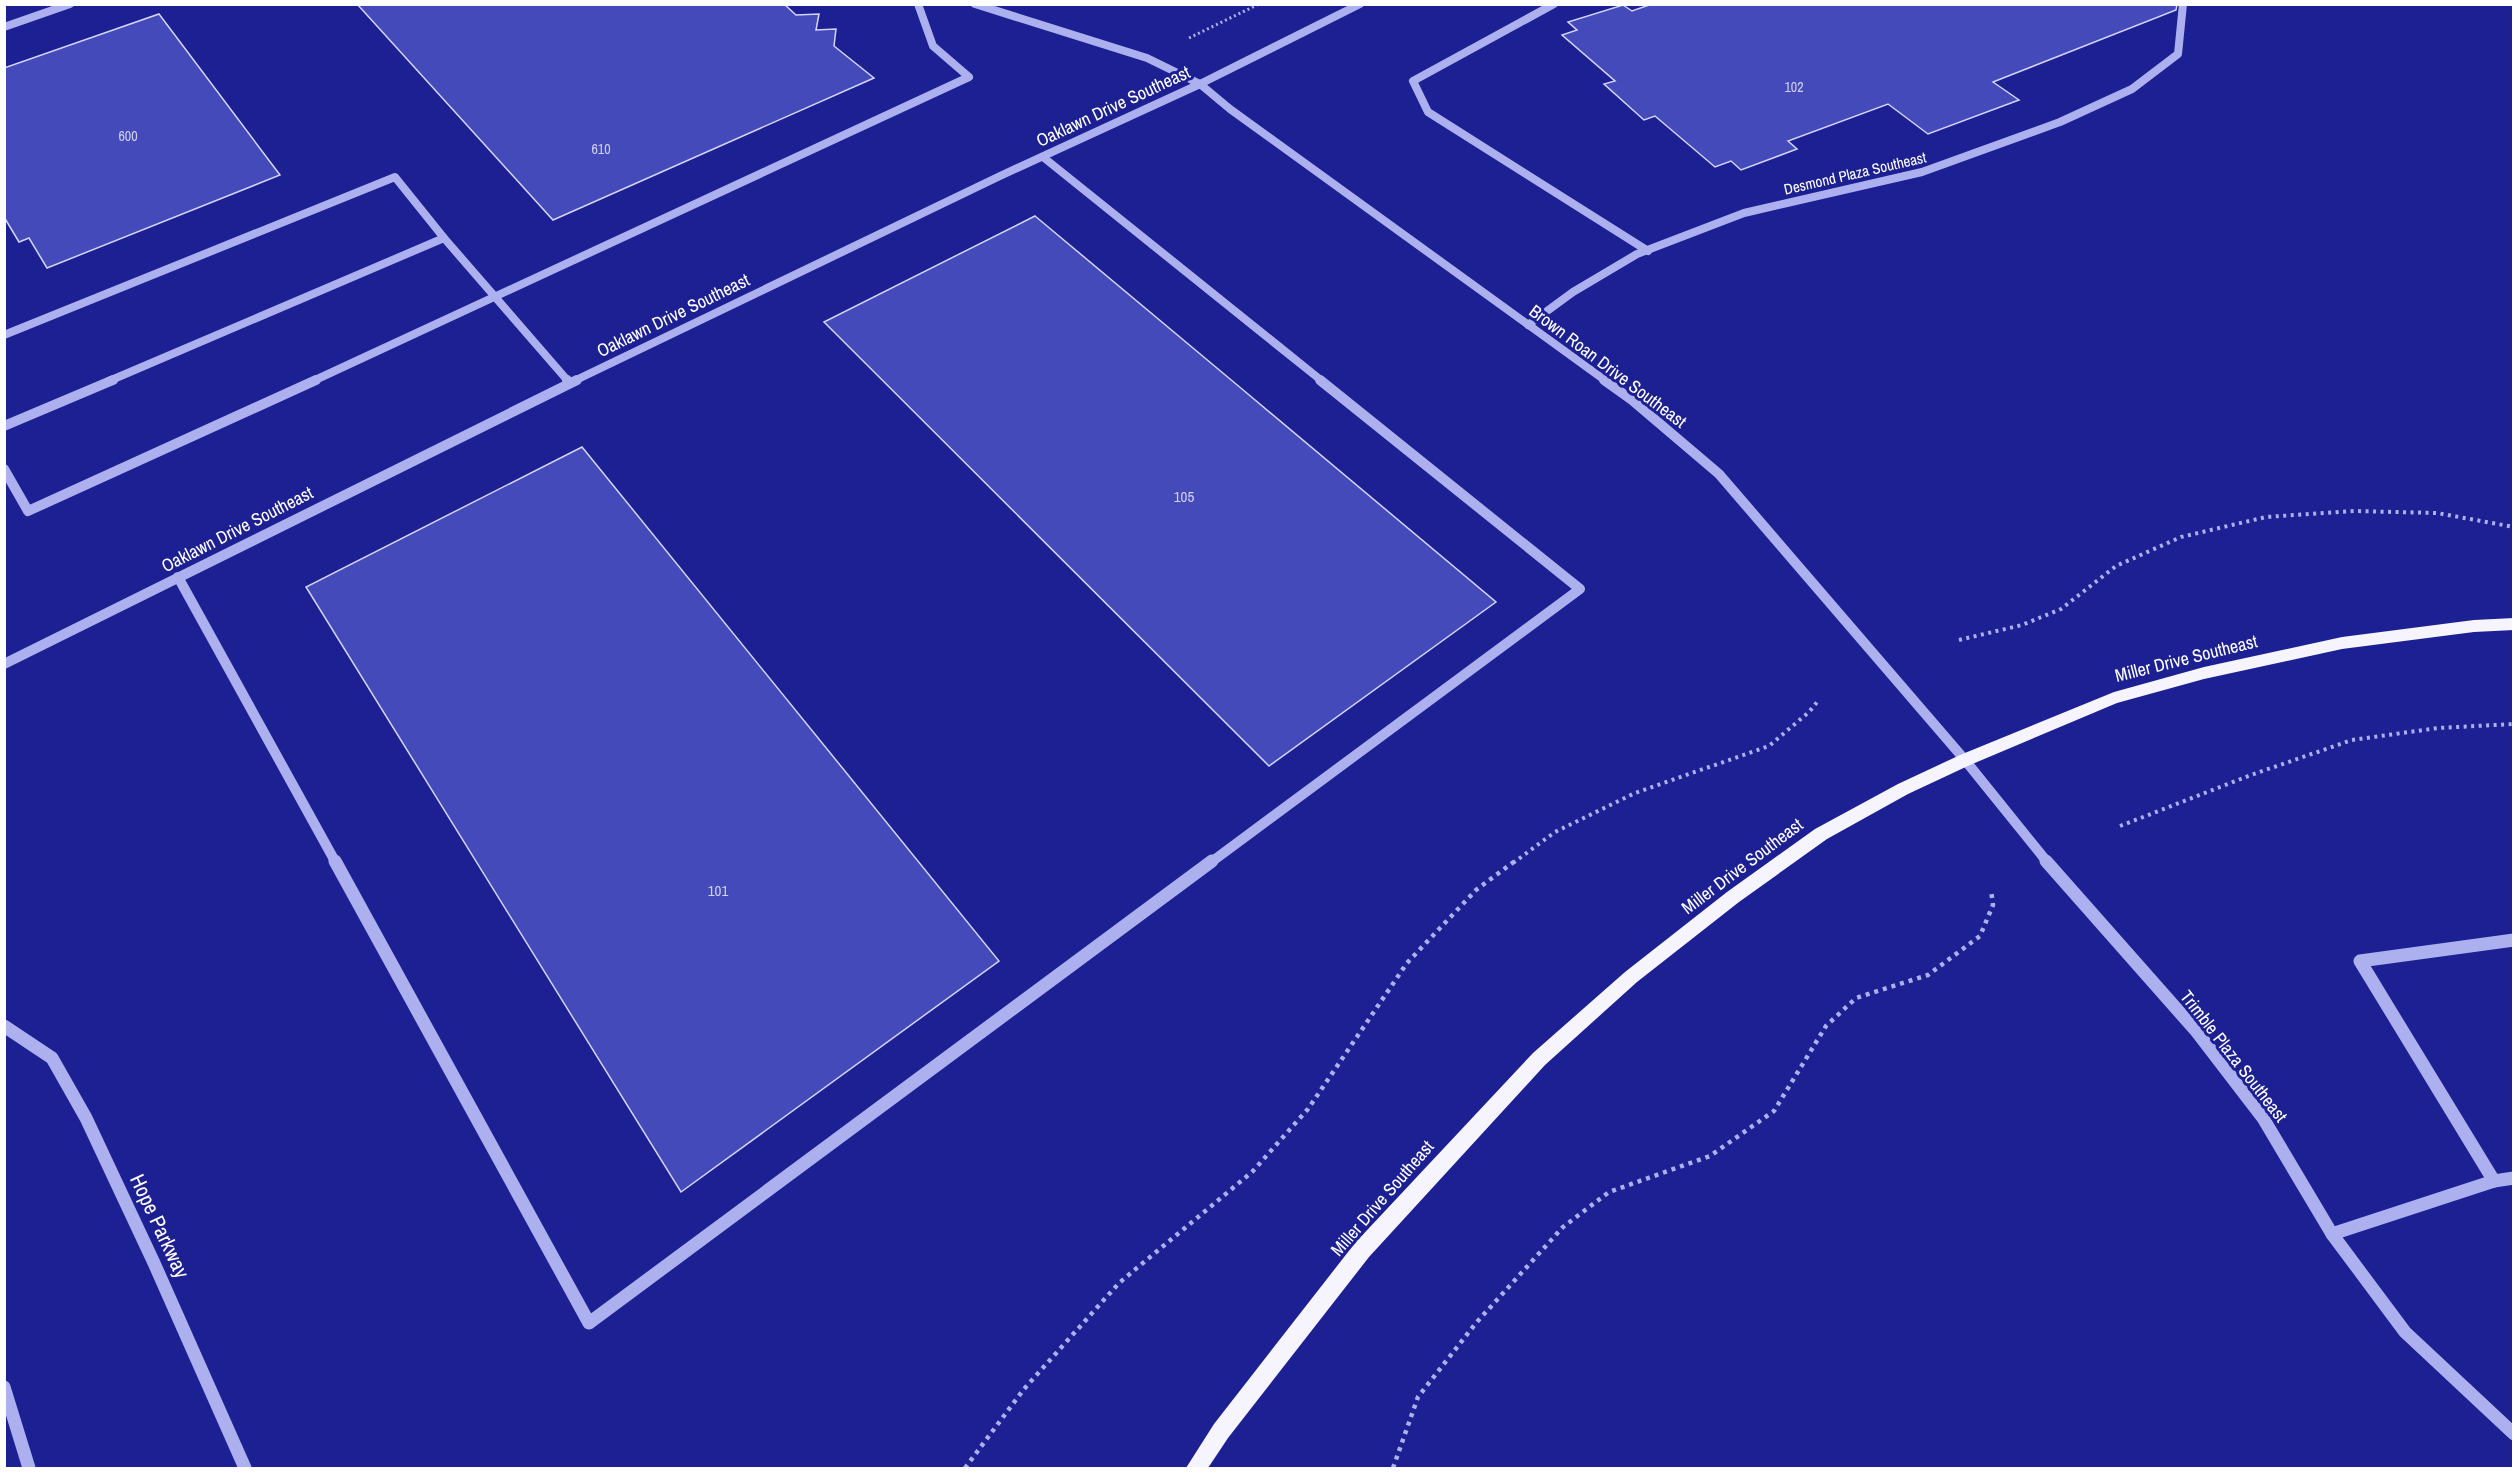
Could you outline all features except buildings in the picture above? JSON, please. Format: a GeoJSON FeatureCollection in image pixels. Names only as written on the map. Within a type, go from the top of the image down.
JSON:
{"type":"FeatureCollection","features":[{"type":"Feature","properties":{"kind":"main road","name":"Miller Drive Southeast"},"geometry":{"type":"LineString","coordinates":[[1196,1468],[1221,1431],[1362,1250],[1539,1059],[1631,977],[1733,897],[1821,834],[1903,789],[1965,760],[2114,698],[2204,673],[2342,643],[2514,624]]}},
{"type":"Feature","properties":{"kind":"street"},"geometry":{"type":"LineString","coordinates":[[4,27],[70,4]]}},
{"type":"Feature","properties":{"kind":"street"},"geometry":{"type":"LineString","coordinates":[[4,470],[28,511],[495,298],[969,77],[933,45],[918,4]]}},
{"type":"Feature","properties":{"kind":"street","name":"Brown Roan Drive Southeast"},"geometry":{"type":"LineString","coordinates":[[975,4],[1147,58],[1200,84],[1230,109],[1632,400],[1719,474],[1965,760]]}},
{"type":"Feature","properties":{"kind":"street","name":"Oaklawn Drive Southeast"},"geometry":{"type":"LineString","coordinates":[[4,664],[570,383],[1200,84],[1360,4]]}},
{"type":"Feature","properties":{"kind":"street"},"geometry":{"type":"LineString","coordinates":[[1554,4],[1413,81],[1428,112],[1647,250]]}},
{"type":"Feature","properties":{"kind":"street","name":"Desmond Plaza Southeast"},"geometry":{"type":"LineString","coordinates":[[1528,325],[1574,292],[1647,250],[1744,213],[1922,172],[2070,118],[2132,89],[2178,54],[2183,4]]}},
{"type":"Feature","properties":{"kind":"street"},"geometry":{"type":"LineString","coordinates":[[178,577],[590,1323],[1580,589],[1043,157]]}},
{"type":"Feature","properties":{"kind":"street"},"geometry":{"type":"LineString","coordinates":[[4,335],[395,177],[444,238],[570,383]]}},
{"type":"Feature","properties":{"kind":"street"},"geometry":{"type":"LineString","coordinates":[[4,426],[444,238]]}},
{"type":"Feature","properties":{"kind":"street","name":"Trimble Plaza Southeast"},"geometry":{"type":"LineString","coordinates":[[1965,760],[2046,861],[2197,1032],[2263,1118],[2332,1234],[2405,1332],[2514,1434]]}},
{"type":"Feature","properties":{"kind":"street"},"geometry":{"type":"LineString","coordinates":[[2494,1181],[2360,961],[2514,940]]}},
{"type":"Feature","properties":{"kind":"street","name":"Hope Parkway"},"geometry":{"type":"LineString","coordinates":[[4,1026],[52,1058],[86,1118],[154,1263],[245,1468]]}},
{"type":"Feature","properties":{"kind":"street"},"geometry":{"type":"LineString","coordinates":[[2332,1234],[2494,1181],[2514,1178]]}},
{"type":"Feature","properties":{"kind":"street"},"geometry":{"type":"LineString","coordinates":[[4,1387],[29,1468]]}},
{"type":"Feature","properties":{"kind":"path"},"geometry":{"type":"LineString","coordinates":[[1147,58],[1259,4]]}},
{"type":"Feature","properties":{"kind":"path"},"geometry":{"type":"LineString","coordinates":[[1959,640],[2022,625],[2061,609],[2116,566],[2181,537],[2266,517],[2354,511],[2437,513],[2514,527]]}},
{"type":"Feature","properties":{"kind":"path"},"geometry":{"type":"LineString","coordinates":[[965,1468],[1023,1389],[1119,1283],[1252,1172],[1308,1109],[1407,963],[1476,890],[1555,832],[1635,793],[1769,746],[1809,712],[1818,701]]}},
{"type":"Feature","properties":{"kind":"path"},"geometry":{"type":"LineString","coordinates":[[2120,826],[2251,775],[2352,740],[2438,728],[2514,724]]}},
{"type":"Feature","properties":{"kind":"path"},"geometry":{"type":"LineString","coordinates":[[1393,1468],[1418,1396],[1476,1323],[1563,1227],[1609,1192],[1710,1156],[1774,1111],[1826,1026],[1856,999],[1928,975],[1980,936],[1994,905],[1991,890]]}}]}
